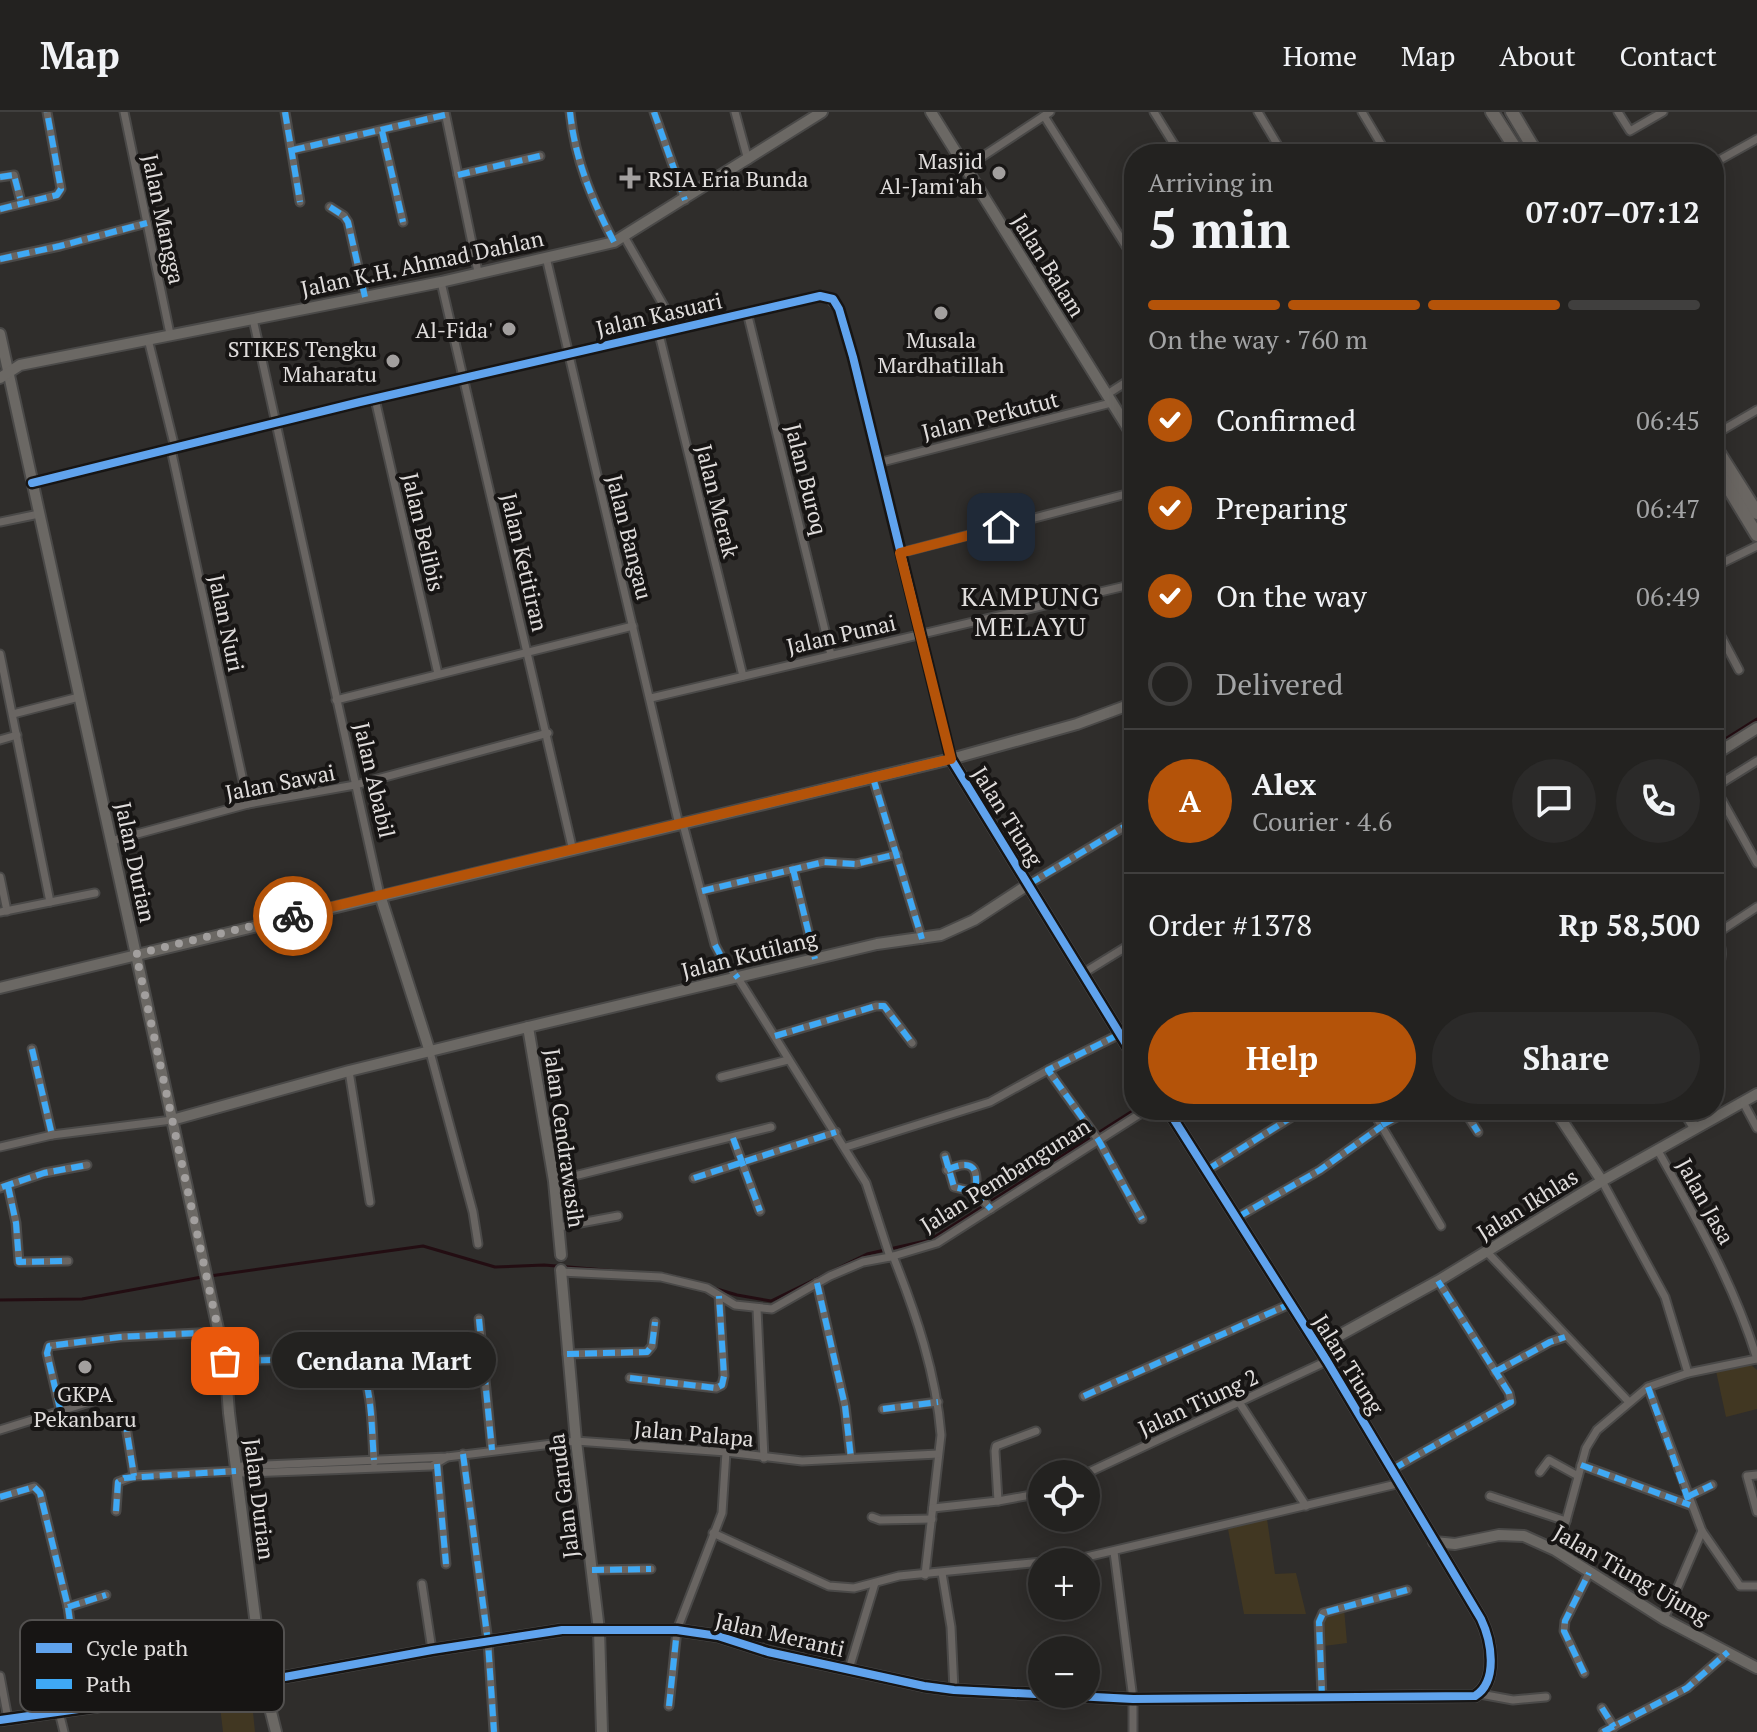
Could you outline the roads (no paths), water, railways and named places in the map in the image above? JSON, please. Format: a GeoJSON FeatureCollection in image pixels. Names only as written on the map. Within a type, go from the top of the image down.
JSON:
{"type":"FeatureCollection","features":[{"type":"Feature","properties":{"kind":"main road"},"geometry":{"type":"LineString","coordinates":[[1492,112],[1513,144]]}},
{"type":"Feature","properties":{"kind":"main road"},"geometry":{"type":"LineString","coordinates":[[1513,112],[1531,144]]}},
{"type":"Feature","properties":{"kind":"main road"},"geometry":{"type":"LineString","coordinates":[[1724,461],[1757,513]]}},
{"type":"Feature","properties":{"kind":"main road"},"geometry":{"type":"LineString","coordinates":[[1724,481],[1757,535]]}},
{"type":"Feature","properties":{"kind":"street"},"geometry":{"type":"LineString","coordinates":[[0,209],[57,195],[61,189],[47,112]]}},
{"type":"Feature","properties":{"kind":"street","name":"Jalan Mangga"},"geometry":{"type":"LineString","coordinates":[[124,112],[170,334]]}},
{"type":"Feature","properties":{"kind":"street"},"geometry":{"type":"LineString","coordinates":[[285,112],[300,202]]}},
{"type":"Feature","properties":{"kind":"street"},"geometry":{"type":"LineString","coordinates":[[570,112],[577,155],[594,204],[677,329]]}},
{"type":"Feature","properties":{"kind":"street"},"geometry":{"type":"LineString","coordinates":[[654,112],[685,200]]}},
{"type":"Feature","properties":{"kind":"street"},"geometry":{"type":"LineString","coordinates":[[735,112],[748,160]]}},
{"type":"Feature","properties":{"kind":"street","name":"Jalan K.H. Ahmad Dahlan"},"geometry":{"type":"LineString","coordinates":[[4,375],[20,365],[441,282],[620,240],[822,112]]}},
{"type":"Feature","properties":{"kind":"street","name":"Jalan Balam"},"geometry":{"type":"LineString","coordinates":[[931,112],[1124,422]]}},
{"type":"Feature","properties":{"kind":"street"},"geometry":{"type":"LineString","coordinates":[[1154,112],[1174,144]]}},
{"type":"Feature","properties":{"kind":"street"},"geometry":{"type":"LineString","coordinates":[[1258,112],[1277,144]]}},
{"type":"Feature","properties":{"kind":"street"},"geometry":{"type":"LineString","coordinates":[[1362,112],[1381,144]]}},
{"type":"Feature","properties":{"kind":"street"},"geometry":{"type":"LineString","coordinates":[[1618,112],[1630,131],[1663,112]]}},
{"type":"Feature","properties":{"kind":"street"},"geometry":{"type":"LineString","coordinates":[[293,150],[445,114],[478,272]]}},
{"type":"Feature","properties":{"kind":"street"},"geometry":{"type":"LineString","coordinates":[[965,168],[1047,114],[1124,242]]}},
{"type":"Feature","properties":{"kind":"street"},"geometry":{"type":"LineString","coordinates":[[382,131],[403,222]]}},
{"type":"Feature","properties":{"kind":"street"},"geometry":{"type":"LineString","coordinates":[[1724,157],[1757,139]]}},
{"type":"Feature","properties":{"kind":"street"},"geometry":{"type":"LineString","coordinates":[[458,175],[540,156]]}},
{"type":"Feature","properties":{"kind":"street"},"geometry":{"type":"LineString","coordinates":[[0,177],[14,175],[20,198]]}},
{"type":"Feature","properties":{"kind":"street"},"geometry":{"type":"LineString","coordinates":[[330,207],[348,222],[365,297]]}},
{"type":"Feature","properties":{"kind":"street"},"geometry":{"type":"LineString","coordinates":[[0,259],[147,223]]}},
{"type":"Feature","properties":{"kind":"street","name":"Jalan Bangau"},"geometry":{"type":"LineString","coordinates":[[546,257],[681,824],[715,945],[866,1183],[883,1238],[911,1300],[929,1361],[941,1435],[925,1575]]}},
{"type":"Feature","properties":{"kind":"street","name":"Jalan Ketitiran"},"geometry":{"type":"LineString","coordinates":[[441,282],[573,851]]}},
{"type":"Feature","properties":{"kind":"street","name":"Jalan Kasuari"},"geometry":{"type":"LineString","coordinates":[[32,483],[567,353],[820,296],[833,299],[846,333],[951,759]]}},
{"type":"Feature","properties":{"kind":"street","name":"Jalan Buroq"},"geometry":{"type":"LineString","coordinates":[[747,312],[831,655]]}},
{"type":"Feature","properties":{"kind":"street","name":"Jalan Ababil"},"geometry":{"type":"LineString","coordinates":[[253,319],[380,895],[430,1052],[473,1212],[478,1244]]}},
{"type":"Feature","properties":{"kind":"street","name":"Jalan Durian"},"geometry":{"type":"LineString","coordinates":[[0,334],[4,375],[39,514],[225,1361],[255,1620]]}},
{"type":"Feature","properties":{"kind":"street","name":"Jalan Merak"},"geometry":{"type":"LineString","coordinates":[[659,334],[743,676]]}},
{"type":"Feature","properties":{"kind":"street","name":"Jalan Nuri"},"geometry":{"type":"LineString","coordinates":[[148,339],[248,804]]}},
{"type":"Feature","properties":{"kind":"street","name":"Jalan Perkutut"},"geometry":{"type":"LineString","coordinates":[[878,463],[1109,399],[1124,386]]}},
{"type":"Feature","properties":{"kind":"street","name":"Jalan Belibis"},"geometry":{"type":"LineString","coordinates":[[375,399],[438,674]]}},
{"type":"Feature","properties":{"kind":"street"},"geometry":{"type":"LineString","coordinates":[[1724,429],[1757,410]]}},
{"type":"Feature","properties":{"kind":"street"},"geometry":{"type":"LineString","coordinates":[[900,553],[1124,495]]}},
{"type":"Feature","properties":{"kind":"street"},"geometry":{"type":"LineString","coordinates":[[0,522],[39,514]]}},
{"type":"Feature","properties":{"kind":"street"},"geometry":{"type":"LineString","coordinates":[[1724,562],[1757,546]]}},
{"type":"Feature","properties":{"kind":"street","name":"Jalan Punai"},"geometry":{"type":"LineString","coordinates":[[651,698],[1124,586]]}},
{"type":"Feature","properties":{"kind":"street"},"geometry":{"type":"LineString","coordinates":[[336,700],[633,626]]}},
{"type":"Feature","properties":{"kind":"street"},"geometry":{"type":"LineString","coordinates":[[1724,642],[1739,670]]}},
{"type":"Feature","properties":{"kind":"street"},"geometry":{"type":"LineString","coordinates":[[0,654],[50,902]]}},
{"type":"Feature","properties":{"kind":"street"},"geometry":{"type":"LineString","coordinates":[[13,714],[79,697]]}},
{"type":"Feature","properties":{"kind":"street"},"geometry":{"type":"LineString","coordinates":[[0,988],[951,759],[1077,724],[1124,707]]}},
{"type":"Feature","properties":{"kind":"street"},"geometry":{"type":"LineString","coordinates":[[1724,749],[1757,728]]}},
{"type":"Feature","properties":{"kind":"street","name":"Jalan Sawai"},"geometry":{"type":"LineString","coordinates":[[111,841],[248,804],[355,785],[548,733]]}},
{"type":"Feature","properties":{"kind":"street"},"geometry":{"type":"LineString","coordinates":[[0,740],[17,735]]}},
{"type":"Feature","properties":{"kind":"street","name":"Jalan Tiung"},"geometry":{"type":"LineString","coordinates":[[951,759],[1124,1040]]}},
{"type":"Feature","properties":{"kind":"street"},"geometry":{"type":"LineString","coordinates":[[1724,780],[1757,761]]}},
{"type":"Feature","properties":{"kind":"street"},"geometry":{"type":"LineString","coordinates":[[873,778],[922,939]]}},
{"type":"Feature","properties":{"kind":"street"},"geometry":{"type":"LineString","coordinates":[[1724,804],[1757,863]]}},
{"type":"Feature","properties":{"kind":"street","name":"Jalan Kutilang"},"geometry":{"type":"LineString","coordinates":[[172,1120],[349,1071],[528,1027],[877,944],[922,939],[954,930],[1124,827]]}},
{"type":"Feature","properties":{"kind":"street"},"geometry":{"type":"LineString","coordinates":[[702,891],[829,861],[860,864],[897,854]]}},
{"type":"Feature","properties":{"kind":"street"},"geometry":{"type":"LineString","coordinates":[[793,869],[815,959]]}},
{"type":"Feature","properties":{"kind":"street"},"geometry":{"type":"LineString","coordinates":[[0,877],[3,912],[95,893]]}},
{"type":"Feature","properties":{"kind":"street"},"geometry":{"type":"LineString","coordinates":[[1724,927],[1757,907]]}},
{"type":"Feature","properties":{"kind":"street"},"geometry":{"type":"LineString","coordinates":[[1082,974],[1124,948]]}},
{"type":"Feature","properties":{"kind":"street"},"geometry":{"type":"LineString","coordinates":[[775,1036],[884,1006],[912,1043]]}},
{"type":"Feature","properties":{"kind":"street","name":"Jalan Cendrawasih"},"geometry":{"type":"LineString","coordinates":[[528,1027],[554,1181],[561,1255]]}},
{"type":"Feature","properties":{"kind":"street"},"geometry":{"type":"LineString","coordinates":[[846,1147],[990,1102],[1124,1033]]}},
{"type":"Feature","properties":{"kind":"street"},"geometry":{"type":"LineString","coordinates":[[32,1049],[52,1135]]}},
{"type":"Feature","properties":{"kind":"street"},"geometry":{"type":"LineString","coordinates":[[721,1077],[788,1060]]}},
{"type":"Feature","properties":{"kind":"street","name":"Jalan Pembangunan"},"geometry":{"type":"LineString","coordinates":[[1048,1070],[1097,1139],[1142,1219]]}},
{"type":"Feature","properties":{"kind":"street"},"geometry":{"type":"LineString","coordinates":[[349,1071],[370,1202]]}},
{"type":"Feature","properties":{"kind":"street","name":"Jalan Ikhlas"},"geometry":{"type":"LineString","coordinates":[[1724,1112],[1757,1094]]}},
{"type":"Feature","properties":{"kind":"street"},"geometry":{"type":"LineString","coordinates":[[1743,1102],[1757,1128]]}},
{"type":"Feature","properties":{"kind":"street"},"geometry":{"type":"LineString","coordinates":[[0,1147],[52,1135],[172,1120]]}},
{"type":"Feature","properties":{"kind":"street","name":"Jalan Pembangunan"},"geometry":{"type":"LineString","coordinates":[[757,1309],[777,1307],[817,1283],[863,1262],[931,1246],[1129,1120]]}},
{"type":"Feature","properties":{"kind":"street","name":"Jalan Tiung"},"geometry":{"type":"LineString","coordinates":[[1174,1120],[1402,1483],[1481,1619],[1490,1642],[1489,1669],[1480,1694]]}},
{"type":"Feature","properties":{"kind":"street"},"geometry":{"type":"LineString","coordinates":[[1207,1170],[1287,1120]]}},
{"type":"Feature","properties":{"kind":"street"},"geometry":{"type":"LineString","coordinates":[[1378,1120],[1441,1226]]}},
{"type":"Feature","properties":{"kind":"street"},"geometry":{"type":"LineString","coordinates":[[1238,1217],[1320,1170],[1392,1120]]}},
{"type":"Feature","properties":{"kind":"street"},"geometry":{"type":"LineString","coordinates":[[1470,1120],[1478,1132]]}},
{"type":"Feature","properties":{"kind":"street"},"geometry":{"type":"LineString","coordinates":[[1562,1120],[1602,1181],[1665,1297],[1688,1373]]}},
{"type":"Feature","properties":{"kind":"street"},"geometry":{"type":"LineString","coordinates":[[1690,1120],[1695,1128]]}},
{"type":"Feature","properties":{"kind":"street","name":"Jalan Ikhlas"},"geometry":{"type":"LineString","coordinates":[[1318,1347],[1438,1281],[1602,1181],[1710,1120]]}},
{"type":"Feature","properties":{"kind":"street"},"geometry":{"type":"LineString","coordinates":[[554,1181],[771,1127]]}},
{"type":"Feature","properties":{"kind":"street"},"geometry":{"type":"LineString","coordinates":[[694,1178],[836,1132]]}},
{"type":"Feature","properties":{"kind":"street"},"geometry":{"type":"LineString","coordinates":[[733,1138],[760,1211]]}},
{"type":"Feature","properties":{"kind":"street","name":"Jalan Jasa"},"geometry":{"type":"LineString","coordinates":[[1657,1149],[1711,1244],[1753,1333],[1757,1359]]}},
{"type":"Feature","properties":{"kind":"street"},"geometry":{"type":"LineString","coordinates":[[945,1156],[954,1187],[958,1191],[978,1195],[989,1208]]}},
{"type":"Feature","properties":{"kind":"street"},"geometry":{"type":"LineString","coordinates":[[68,1261],[19,1262],[16,1223],[4,1187],[44,1173],[87,1165]]}},
{"type":"Feature","properties":{"kind":"street"},"geometry":{"type":"LineString","coordinates":[[947,1170],[966,1165],[976,1170],[978,1195]]}},
{"type":"Feature","properties":{"kind":"street"},"geometry":{"type":"LineString","coordinates":[[559,1227],[618,1216]]}},
{"type":"Feature","properties":{"kind":"street"},"geometry":{"type":"LineString","coordinates":[[1487,1252],[1629,1402]]}},
{"type":"Feature","properties":{"kind":"street","name":"Jalan Garuda"},"geometry":{"type":"LineString","coordinates":[[561,1255],[567,1354],[599,1630],[602,1732]]}},
{"type":"Feature","properties":{"kind":"street"},"geometry":{"type":"LineString","coordinates":[[561,1271],[661,1277],[700,1285],[735,1305],[757,1309],[764,1458]]}},
{"type":"Feature","properties":{"kind":"street"},"geometry":{"type":"LineString","coordinates":[[1393,1469],[1510,1404],[1509,1393],[1438,1281]]}},
{"type":"Feature","properties":{"kind":"street"},"geometry":{"type":"LineString","coordinates":[[817,1283],[845,1406],[851,1458]]}},
{"type":"Feature","properties":{"kind":"street"},"geometry":{"type":"LineString","coordinates":[[630,1378],[716,1388],[722,1385],[719,1296]]}},
{"type":"Feature","properties":{"kind":"street"},"geometry":{"type":"LineString","coordinates":[[1084,1396],[1290,1304]]}},
{"type":"Feature","properties":{"kind":"street"},"geometry":{"type":"LineString","coordinates":[[479,1319],[492,1450]]}},
{"type":"Feature","properties":{"kind":"street"},"geometry":{"type":"LineString","coordinates":[[567,1354],[647,1352],[652,1346],[655,1322]]}},
{"type":"Feature","properties":{"kind":"street"},"geometry":{"type":"LineString","coordinates":[[60,1409],[47,1353],[49,1346],[120,1337],[217,1332]]}},
{"type":"Feature","properties":{"kind":"street"},"geometry":{"type":"LineString","coordinates":[[1495,1372],[1565,1337]]}},
{"type":"Feature","properties":{"kind":"street"},"geometry":{"type":"LineString","coordinates":[[225,1361],[357,1358],[368,1390],[374,1464]]}},
{"type":"Feature","properties":{"kind":"street"},"geometry":{"type":"LineString","coordinates":[[1555,1550],[1589,1440],[1629,1402],[1648,1387],[1688,1373],[1757,1359]]}},
{"type":"Feature","properties":{"kind":"street","name":"Jalan Tiung 2"},"geometry":{"type":"LineString","coordinates":[[1100,1467],[1327,1361]]}},
{"type":"Feature","properties":{"kind":"street"},"geometry":{"type":"LineString","coordinates":[[1648,1387],[1702,1531],[1740,1586],[1757,1586]]}},
{"type":"Feature","properties":{"kind":"street"},"geometry":{"type":"LineString","coordinates":[[0,1430],[96,1400]]}},
{"type":"Feature","properties":{"kind":"street"},"geometry":{"type":"LineString","coordinates":[[883,1409],[938,1402]]}},
{"type":"Feature","properties":{"kind":"street"},"geometry":{"type":"LineString","coordinates":[[1239,1402],[1306,1506]]}},
{"type":"Feature","properties":{"kind":"street"},"geometry":{"type":"LineString","coordinates":[[116,1511],[118,1482],[134,1476],[125,1420]]}},
{"type":"Feature","properties":{"kind":"street"},"geometry":{"type":"LineString","coordinates":[[998,1501],[996,1446],[1036,1431]]}},
{"type":"Feature","properties":{"kind":"street","name":"Jalan Palapa"},"geometry":{"type":"LineString","coordinates":[[134,1476],[236,1471],[242,1466],[437,1460],[492,1450],[576,1441],[802,1461],[938,1454]]}},
{"type":"Feature","properties":{"kind":"street"},"geometry":{"type":"LineString","coordinates":[[669,1706],[677,1630],[722,1513],[726,1452]]}},
{"type":"Feature","properties":{"kind":"street"},"geometry":{"type":"LineString","coordinates":[[463,1454],[488,1642],[494,1732]]}},
{"type":"Feature","properties":{"kind":"street"},"geometry":{"type":"LineString","coordinates":[[437,1460],[446,1564]]}},
{"type":"Feature","properties":{"kind":"street"},"geometry":{"type":"LineString","coordinates":[[1540,1472],[1549,1460],[1578,1476]]}},
{"type":"Feature","properties":{"kind":"street"},"geometry":{"type":"LineString","coordinates":[[1581,1465],[1689,1501]]}},
{"type":"Feature","properties":{"kind":"street"},"geometry":{"type":"LineString","coordinates":[[1757,1475],[1747,1476],[1757,1512]]}},
{"type":"Feature","properties":{"kind":"street"},"geometry":{"type":"LineString","coordinates":[[1100,1555],[1402,1483]]}},
{"type":"Feature","properties":{"kind":"street"},"geometry":{"type":"LineString","coordinates":[[1689,1501],[1712,1485]]}},
{"type":"Feature","properties":{"kind":"street"},"geometry":{"type":"LineString","coordinates":[[0,1497],[34,1487],[38,1489],[70,1620]]}},
{"type":"Feature","properties":{"kind":"street"},"geometry":{"type":"LineString","coordinates":[[933,1508],[1028,1496]]}},
{"type":"Feature","properties":{"kind":"street"},"geometry":{"type":"LineString","coordinates":[[1490,1496],[1566,1521]]}},
{"type":"Feature","properties":{"kind":"street"},"geometry":{"type":"LineString","coordinates":[[872,1517],[880,1520],[932,1519]]}},
{"type":"Feature","properties":{"kind":"street"},"geometry":{"type":"LineString","coordinates":[[1664,1619],[1702,1531]]}},
{"type":"Feature","properties":{"kind":"street"},"geometry":{"type":"LineString","coordinates":[[713,1533],[829,1586],[854,1588],[899,1576],[1028,1564]]}},
{"type":"Feature","properties":{"kind":"street","name":"Jalan Tiung Ujung"},"geometry":{"type":"LineString","coordinates":[[1434,1542],[1455,1544],[1510,1534],[1524,1536],[1555,1550],[1664,1619],[1757,1668]]}},
{"type":"Feature","properties":{"kind":"street"},"geometry":{"type":"LineString","coordinates":[[1114,1552],[1133,1699],[1133,1732]]}},
{"type":"Feature","properties":{"kind":"street"},"geometry":{"type":"LineString","coordinates":[[592,1570],[651,1569]]}},
{"type":"Feature","properties":{"kind":"street"},"geometry":{"type":"LineString","coordinates":[[942,1573],[951,1627],[954,1690]]}},
{"type":"Feature","properties":{"kind":"street"},"geometry":{"type":"LineString","coordinates":[[1584,1673],[1564,1631],[1565,1621],[1589,1573]]}},
{"type":"Feature","properties":{"kind":"street"},"geometry":{"type":"LineString","coordinates":[[849,1669],[875,1583]]}},
{"type":"Feature","properties":{"kind":"street"},"geometry":{"type":"LineString","coordinates":[[422,1584],[432,1650]]}},
{"type":"Feature","properties":{"kind":"street"},"geometry":{"type":"LineString","coordinates":[[1322,1698],[1319,1622],[1323,1613],[1407,1590]]}},
{"type":"Feature","properties":{"kind":"street"},"geometry":{"type":"LineString","coordinates":[[68,1607],[106,1595]]}},
{"type":"Feature","properties":{"kind":"street","name":"Jalan Meranti"},"geometry":{"type":"LineString","coordinates":[[284,1676],[562,1630],[677,1630],[718,1636],[768,1652],[954,1690],[1133,1699],[1461,1697],[1480,1694]]}},
{"type":"Feature","properties":{"kind":"street"},"geometry":{"type":"LineString","coordinates":[[1603,1732],[1687,1688],[1728,1652]]}},
{"type":"Feature","properties":{"kind":"street"},"geometry":{"type":"LineString","coordinates":[[0,1676],[4,1720]]}},
{"type":"Feature","properties":{"kind":"street"},"geometry":{"type":"LineString","coordinates":[[1480,1694],[1513,1700],[1546,1697]]}},
{"type":"Feature","properties":{"kind":"street"},"geometry":{"type":"LineString","coordinates":[[1602,1708],[1614,1727]]}},
{"type":"Feature","properties":{"kind":"street"},"geometry":{"type":"LineString","coordinates":[[59,1712],[64,1732]]}},
{"type":"Feature","properties":{"kind":"street","name":"Jalan Meranti"},"geometry":{"type":"LineString","coordinates":[[4,1720],[59,1712]]}},
{"type":"Feature","properties":{"kind":"street","name":"Jalan Durian"},"geometry":{"type":"LineString","coordinates":[[271,1712],[276,1732]]}},
{"type":"Feature","properties":{"kind":"waterway"},"geometry":{"type":"LineString","coordinates":[[1724,740],[1757,719]]}},
{"type":"Feature","properties":{"kind":"waterway"},"geometry":{"type":"LineString","coordinates":[[710,1287],[771,1301],[867,1254],[930,1240],[1124,1116]]}},
{"type":"Feature","properties":{"kind":"waterway"},"geometry":{"type":"LineString","coordinates":[[210,1276],[423,1246],[495,1267],[544,1265],[641,1273]]}},
{"type":"Feature","properties":{"kind":"waterway"},"geometry":{"type":"LineString","coordinates":[[664,1274],[684,1279]]}},
{"type":"Feature","properties":{"kind":"waterway"},"geometry":{"type":"LineString","coordinates":[[0,1300],[82,1299],[202,1277]]}},
{"type":"Feature","properties":{"kind":"place","name":"Masjid Al-Jami'ah"},"geometry":{"type":"Point","coordinates":[999,173]}},
{"type":"Feature","properties":{"kind":"place","name":"RSIA Eria Bunda"},"geometry":{"type":"Point","coordinates":[630,178]}},
{"type":"Feature","properties":{"kind":"place","name":"Musala Mardhatillah"},"geometry":{"type":"Point","coordinates":[941,313]}},
{"type":"Feature","properties":{"kind":"place","name":"Al-Fida'"},"geometry":{"type":"Point","coordinates":[509,329]}},
{"type":"Feature","properties":{"kind":"place","name":"STIKES Tengku Maharatu"},"geometry":{"type":"Point","coordinates":[393,361]}},
{"type":"Feature","properties":{"kind":"place","name":"Cendana Mart"},"geometry":{"type":"Point","coordinates":[225,1361]}},
{"type":"Feature","properties":{"kind":"place","name":"GKPA Pekanbaru"},"geometry":{"type":"Point","coordinates":[85,1367]}},
{"type":"Feature","properties":{"kind":"district","name":"KAMPUNG MELAYU"},"geometry":{"type":"Point","coordinates":[1031,611]}}]}
